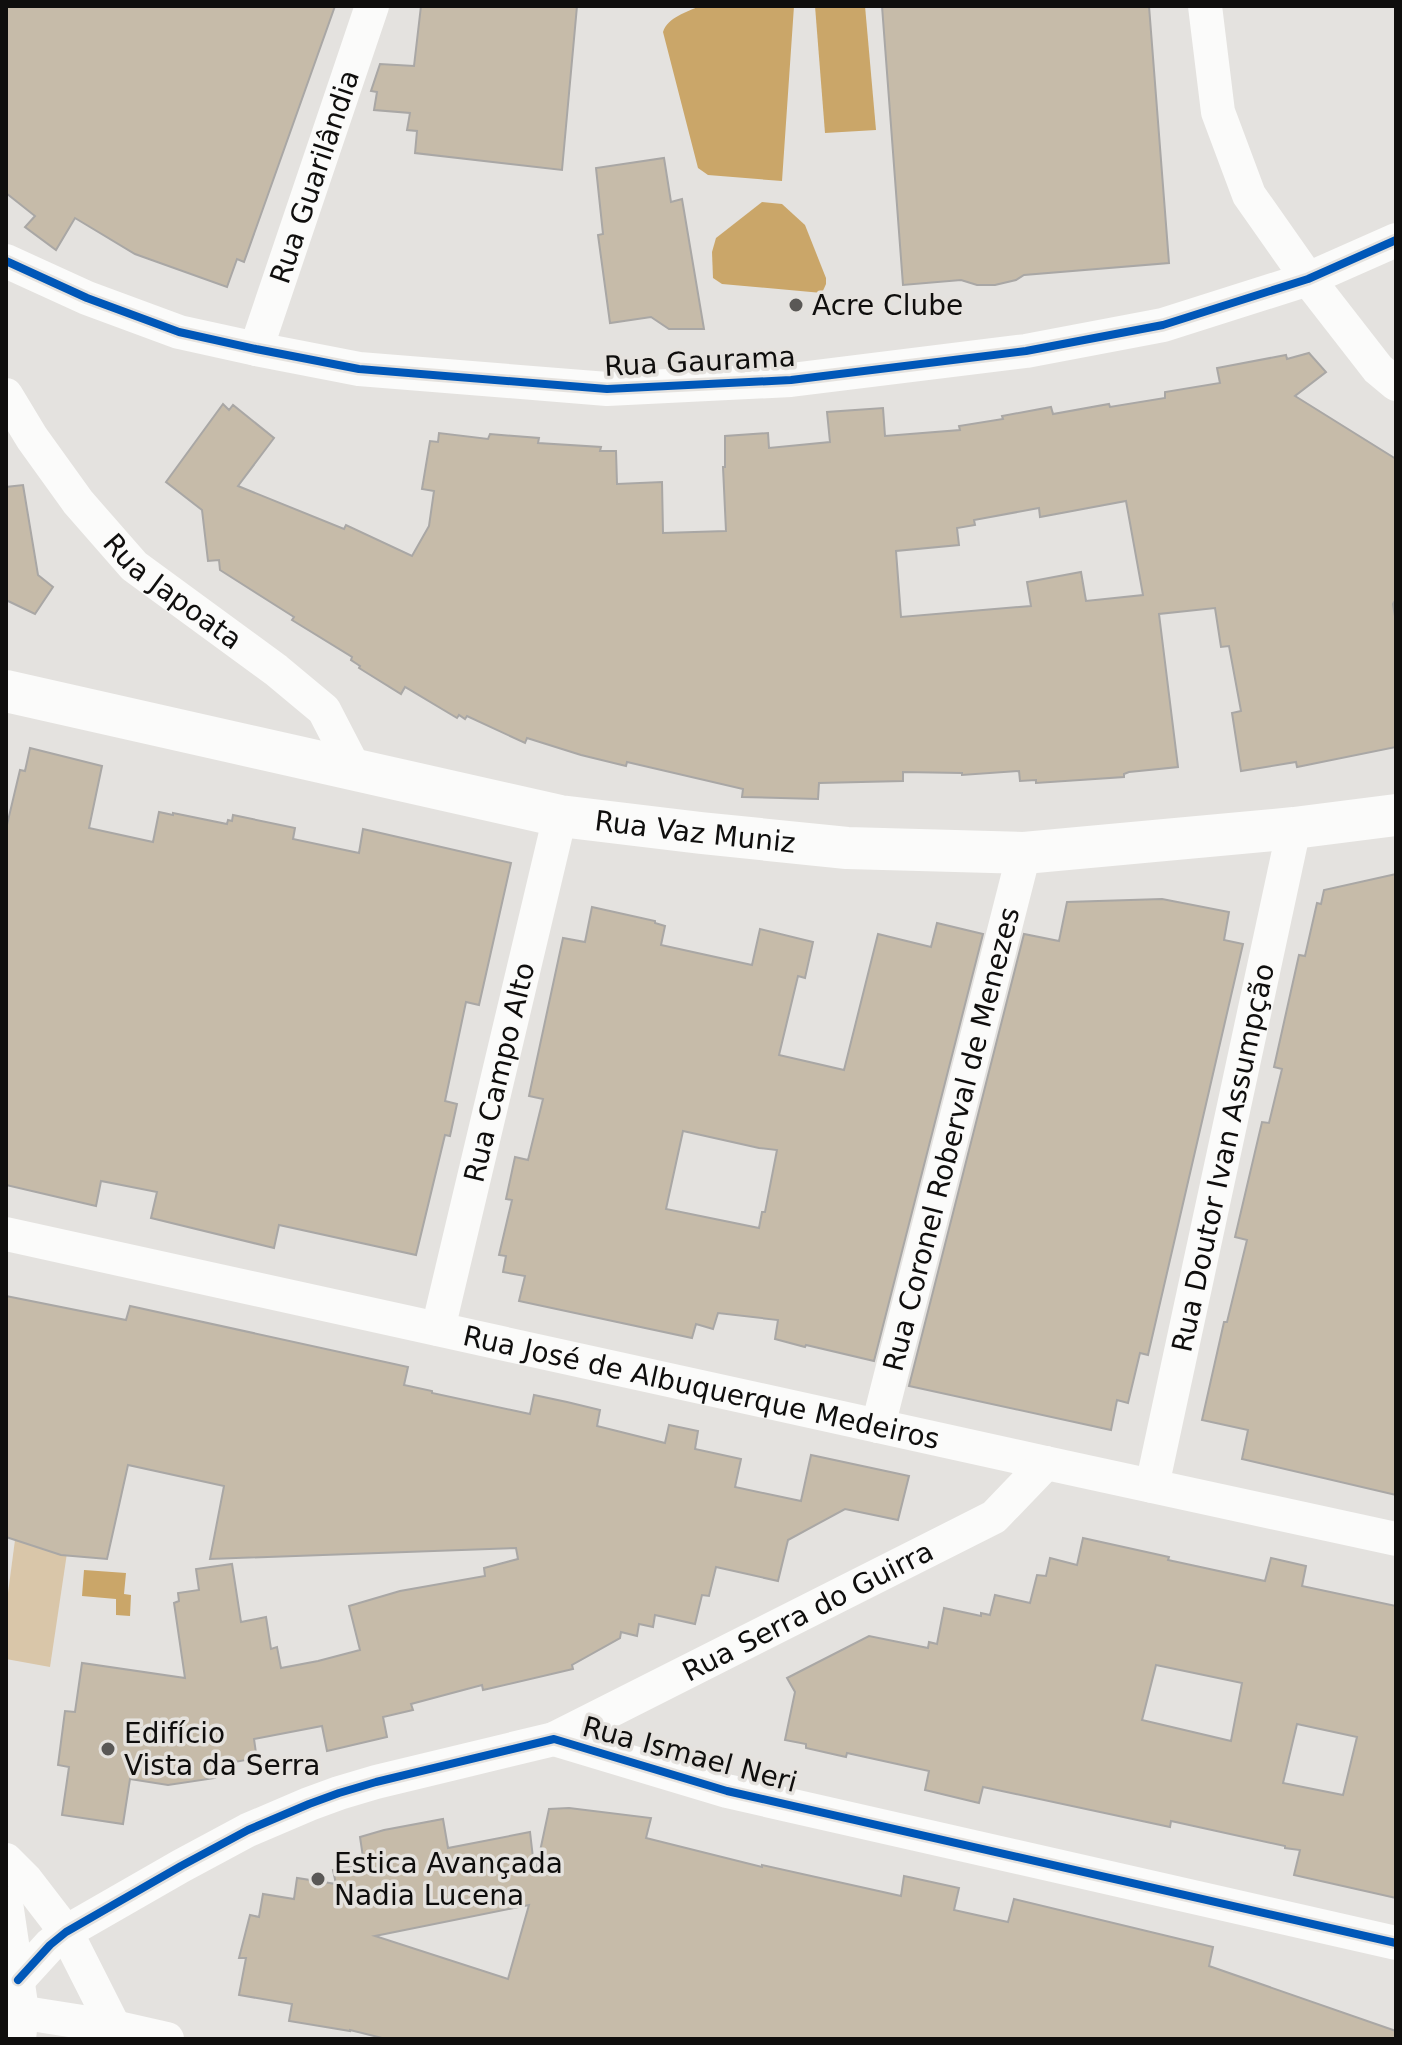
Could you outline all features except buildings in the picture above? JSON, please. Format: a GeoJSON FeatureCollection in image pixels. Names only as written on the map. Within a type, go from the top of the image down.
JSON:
{"type":"FeatureCollection","features":[{"type":"Feature","properties":{"kind":"street","name":"Rua Guarilândia"},"geometry":{"type":"LineString","coordinates":[[256,349],[372,6]]}},
{"type":"Feature","properties":{"kind":"street"},"geometry":{"type":"LineString","coordinates":[[1205,6],[1218,112],[1249,195],[1308,279],[1378,369],[1396,384]]}},
{"type":"Feature","properties":{"kind":"street","name":"Rua Gaurama"},"geometry":{"type":"LineString","coordinates":[[6,261],[87,298],[179,332],[256,349],[359,369],[607,389],[791,380],[1026,351],[1163,325],[1308,279],[1396,240]]}},
{"type":"Feature","properties":{"kind":"street","name":"Rua Japoata"},"geometry":{"type":"LineString","coordinates":[[6,395],[32,438],[78,502],[134,566],[276,670],[324,710],[355,770]]}},
{"type":"Feature","properties":{"kind":"street","name":"Rua Vaz Muniz"},"geometry":{"type":"LineString","coordinates":[[6,691],[560,816],[847,848],[1024,853],[1294,828],[1396,815]]}},
{"type":"Feature","properties":{"kind":"street","name":"Rua Campo Alto"},"geometry":{"type":"LineString","coordinates":[[438,1329],[560,816]]}},
{"type":"Feature","properties":{"kind":"street","name":"Rua Doutor Ivan Assumpção"},"geometry":{"type":"LineString","coordinates":[[1152,1486],[1294,828]]}},
{"type":"Feature","properties":{"kind":"street","name":"Rua Coronel Roberval de Menezes"},"geometry":{"type":"LineString","coordinates":[[878,1426],[1024,853]]}},
{"type":"Feature","properties":{"kind":"street","name":"Rua José de Albuquerque Medeiros"},"geometry":{"type":"LineString","coordinates":[[6,1234],[1396,1539]]}},
{"type":"Feature","properties":{"kind":"street","name":"Rua Serra do Guirra"},"geometry":{"type":"LineString","coordinates":[[554,1739],[994,1517],[1046,1463]]}},
{"type":"Feature","properties":{"kind":"street","name":"Rua Ismael Neri"},"geometry":{"type":"LineString","coordinates":[[16,2010],[50,1945],[66,1932],[248,1830],[309,1804],[376,1782],[554,1739],[727,1791],[1396,1943]]}},
{"type":"Feature","properties":{"kind":"street"},"geometry":{"type":"LineString","coordinates":[[6,1860],[26,1880],[66,1932],[114,2027]]}},
{"type":"Feature","properties":{"kind":"street"},"geometry":{"type":"LineString","coordinates":[[6,1903],[16,2010],[167,2039]]}},
{"type":"Feature","properties":{"kind":"shaded area"},"geometry":{"type":"Polygon","coordinates":[[[700,6],[794,6],[782,181],[708,175],[698,168],[663,32],[673,19],[700,6]]]}},
{"type":"Feature","properties":{"kind":"shaded area"},"geometry":{"type":"Polygon","coordinates":[[[815,6],[865,6],[876,130],[825,133],[815,6]]]}},
{"type":"Feature","properties":{"kind":"shaded area"},"geometry":{"type":"Polygon","coordinates":[[[762,202],[782,204],[805,225],[826,278],[822,293],[722,284],[713,278],[712,252],[716,238],[762,202]]]}},
{"type":"Feature","properties":{"kind":"shaded area"},"geometry":{"type":"Polygon","coordinates":[[[15,1540],[67,1553],[50,1667],[6,1659],[6,1608],[15,1540]]]}},
{"type":"Feature","properties":{"kind":"shaded area"},"geometry":{"type":"Polygon","coordinates":[[[84,1570],[126,1573],[124,1594],[131,1595],[130,1616],[116,1615],[116,1599],[82,1596],[84,1570]]]}},
{"type":"Feature","properties":{"kind":"cycle path"},"geometry":{"type":"LineString","coordinates":[[6,261],[87,298],[179,332],[256,349],[359,369],[607,389],[791,380],[1026,351],[1163,325],[1308,279],[1396,240]]}},
{"type":"Feature","properties":{"kind":"cycle path"},"geometry":{"type":"LineString","coordinates":[[18,1980],[66,1932],[248,1830],[339,1793],[554,1739],[727,1791],[1396,1943]]}},
{"type":"Feature","properties":{"kind":"place","name":"Acre Clube"},"geometry":{"type":"Point","coordinates":[796,305]}},
{"type":"Feature","properties":{"kind":"place","name":"Edifício Vista da Serra"},"geometry":{"type":"Point","coordinates":[108,1749]}},
{"type":"Feature","properties":{"kind":"place","name":"Estica Avançada Nadia Lucena"},"geometry":{"type":"Point","coordinates":[318,1879]}}]}
